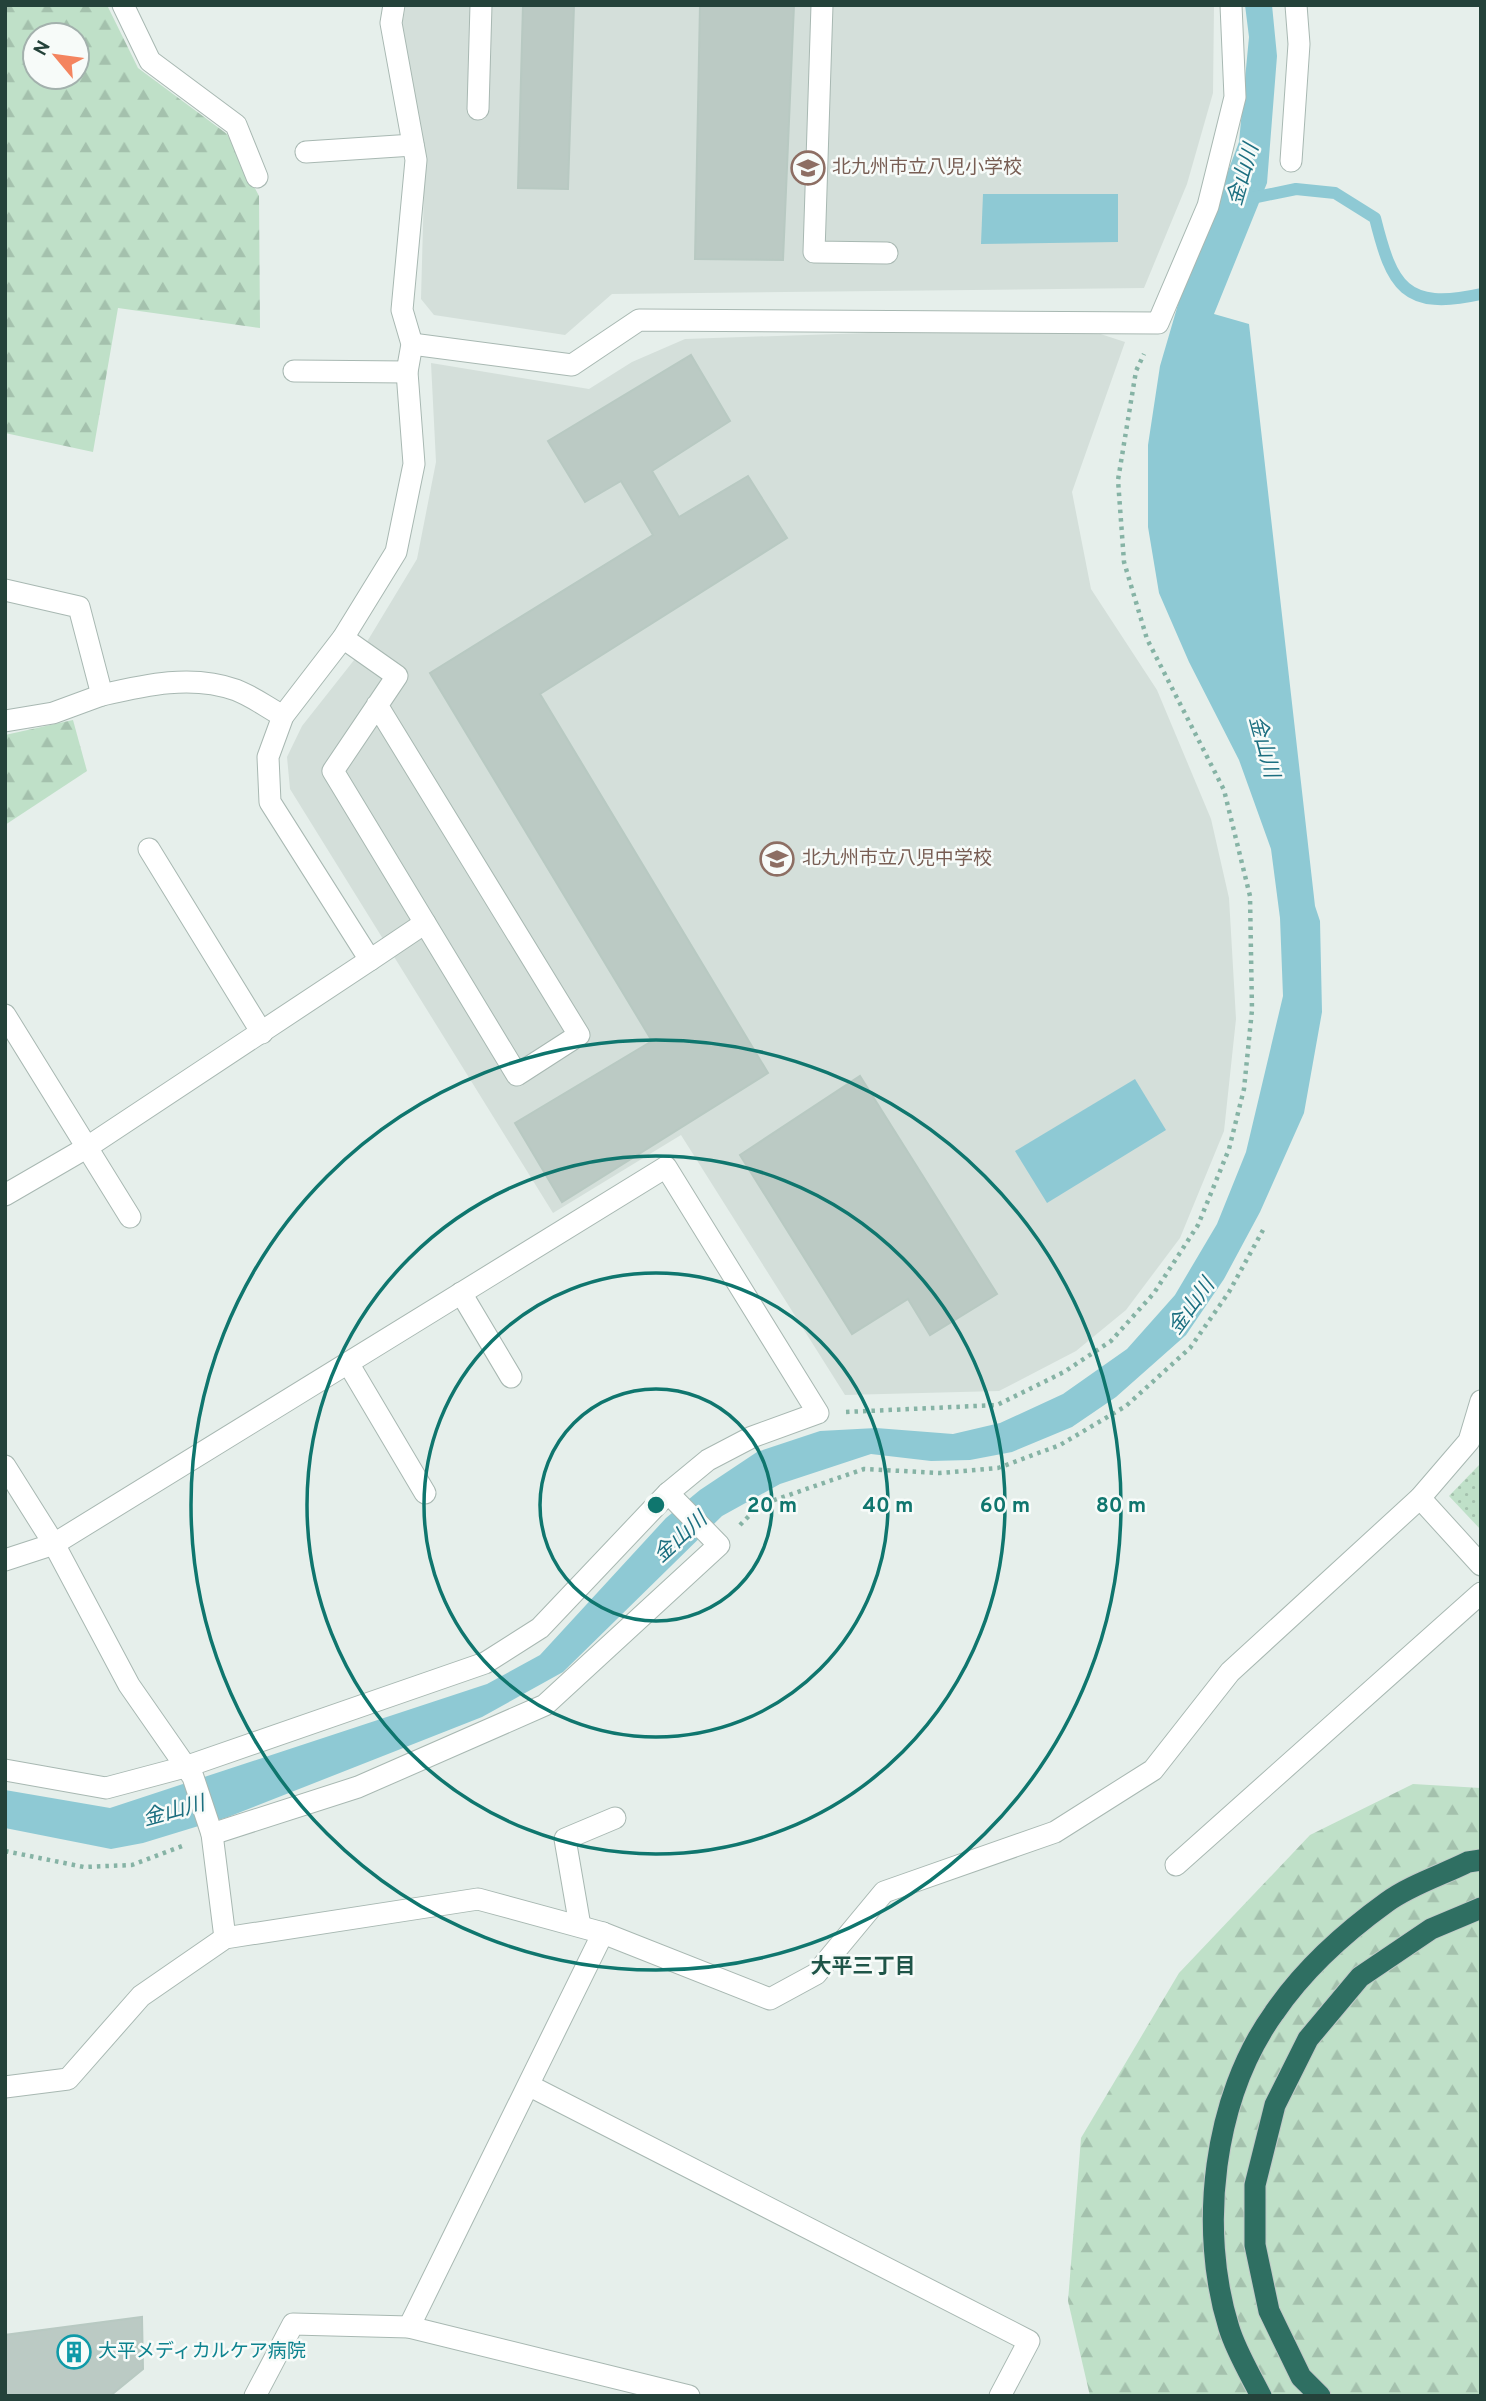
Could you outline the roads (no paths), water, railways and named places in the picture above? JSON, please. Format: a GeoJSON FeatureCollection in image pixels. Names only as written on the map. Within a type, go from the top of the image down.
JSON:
{"type":"FeatureCollection","features":[{"type":"Feature","properties":{"kind":"highway"},"geometry":{"type":"LineString","coordinates":[[1261,2396],[1229,2329],[1214,2249],[1215,2167],[1236,2086],[1273,2014],[1326,1950],[1390,1900],[1468,1862],[1481,1860]]}},
{"type":"Feature","properties":{"kind":"highway"},"geometry":{"type":"LineString","coordinates":[[1320,2396],[1301,2377],[1269,2311],[1255,2245],[1255,2185],[1275,2105],[1308,2039],[1360,1977],[1431,1929],[1481,1908]]}},
{"type":"Feature","properties":{"kind":"street"},"geometry":{"type":"LineString","coordinates":[[123,5],[150,61],[236,125],[257,177]]}},
{"type":"Feature","properties":{"kind":"street"},"geometry":{"type":"LineString","coordinates":[[370,960],[270,802],[268,757],[284,716],[342,638],[396,552],[414,464],[407,372],[412,344],[402,310],[416,160],[391,23],[394,5]]}},
{"type":"Feature","properties":{"kind":"street"},"geometry":{"type":"LineString","coordinates":[[478,109],[481,5]]}},
{"type":"Feature","properties":{"kind":"street"},"geometry":{"type":"LineString","coordinates":[[822,5],[814,252],[887,253]]}},
{"type":"Feature","properties":{"kind":"street"},"geometry":{"type":"LineString","coordinates":[[412,344],[572,365],[639,320],[1158,323],[1208,206],[1235,97],[1231,5]]}},
{"type":"Feature","properties":{"kind":"street"},"geometry":{"type":"LineString","coordinates":[[1291,161],[1299,44],[1296,5]]}},
{"type":"Feature","properties":{"kind":"street"},"geometry":{"type":"LineString","coordinates":[[306,152],[413,145]]}},
{"type":"Feature","properties":{"kind":"street"},"geometry":{"type":"LineString","coordinates":[[294,371],[407,372]]}},
{"type":"Feature","properties":{"kind":"street"},"geometry":{"type":"LineString","coordinates":[[5,590],[79,607],[102,695]]}},
{"type":"Feature","properties":{"kind":"street"},"geometry":{"type":"LineString","coordinates":[[342,638],[397,676],[377,705],[333,771],[517,1075],[579,1035],[377,705]]}},
{"type":"Feature","properties":{"kind":"street"},"geometry":{"type":"LineString","coordinates":[[5,721],[53,713],[102,695],[144,685],[195,681],[236,690],[284,716]]}},
{"type":"Feature","properties":{"kind":"street"},"geometry":{"type":"LineString","coordinates":[[149,849],[262,1033]]}},
{"type":"Feature","properties":{"kind":"street"},"geometry":{"type":"LineString","coordinates":[[5,1195],[86,1148],[425,923]]}},
{"type":"Feature","properties":{"kind":"street"},"geometry":{"type":"LineString","coordinates":[[5,1014],[130,1217]]}},
{"type":"Feature","properties":{"kind":"street"},"geometry":{"type":"LineString","coordinates":[[5,1560],[54,1545],[666,1167],[818,1413],[752,1437],[708,1460],[673,1498],[540,1628],[485,1662],[189,1772],[106,1788],[5,1770]]}},
{"type":"Feature","properties":{"kind":"street"},"geometry":{"type":"LineString","coordinates":[[461,1293],[511,1377]]}},
{"type":"Feature","properties":{"kind":"street"},"geometry":{"type":"LineString","coordinates":[[348,1363],[425,1493]]}},
{"type":"Feature","properties":{"kind":"street"},"geometry":{"type":"LineString","coordinates":[[5,2087],[68,2079],[141,1996],[225,1938],[478,1899],[603,1933],[770,1999],[817,1974],[884,1892],[1055,1832],[1153,1770],[1230,1672],[1420,1498],[1469,1441],[1481,1401]]}},
{"type":"Feature","properties":{"kind":"street"},"geometry":{"type":"LineString","coordinates":[[5,1466],[54,1545],[129,1685],[189,1772],[210,1829],[225,1938]]}},
{"type":"Feature","properties":{"kind":"street"},"geometry":{"type":"LineString","coordinates":[[210,1829],[358,1787],[545,1705],[714,1540],[673,1498]]}},
{"type":"Feature","properties":{"kind":"street"},"geometry":{"type":"LineString","coordinates":[[1420,1498],[1481,1564]]}},
{"type":"Feature","properties":{"kind":"street"},"geometry":{"type":"LineString","coordinates":[[1176,1865],[1481,1593]]}},
{"type":"Feature","properties":{"kind":"street"},"geometry":{"type":"LineString","coordinates":[[580,1926],[565,1839],[615,1818]]}},
{"type":"Feature","properties":{"kind":"street"},"geometry":{"type":"LineString","coordinates":[[409,2327],[603,1933]]}},
{"type":"Feature","properties":{"kind":"street"},"geometry":{"type":"LineString","coordinates":[[530,2085],[1029,2341],[1000,2396]]}},
{"type":"Feature","properties":{"kind":"street"},"geometry":{"type":"LineString","coordinates":[[255,2396],[293,2324],[409,2327],[689,2396]]}},
{"type":"Feature","properties":{"kind":"water","name":"金山川"},"geometry":{"type":"Polygon","coordinates":[[[1245,5],[1272,5],[1277,56],[1267,183],[1214,314],[1249,324],[1315,906],[1320,921],[1322,1012],[1304,1113],[1260,1212],[1224,1279],[1186,1335],[1116,1397],[1072,1427],[1012,1452],[970,1460],[931,1461],[871,1454],[780,1484],[722,1516],[563,1672],[482,1717],[228,1817],[143,1843],[111,1849],[5,1828],[5,1790],[110,1808],[487,1684],[540,1655],[666,1518],[700,1490],[757,1452],[820,1431],[876,1428],[953,1434],[1000,1423],[1063,1394],[1127,1349],[1175,1295],[1217,1224],[1246,1152],[1283,996],[1280,918],[1271,849],[1239,760],[1189,662],[1159,593],[1148,527],[1148,445],[1160,366],[1179,301],[1239,142],[1249,37],[1245,5]]]}},
{"type":"Feature","properties":{"kind":"water"},"geometry":{"type":"Polygon","coordinates":[[[983,194],[1118,194],[1118,242],[981,244],[983,194]]]}},
{"type":"Feature","properties":{"kind":"water"},"geometry":{"type":"Polygon","coordinates":[[[1135,1079],[1166,1130],[1047,1203],[1015,1151],[1135,1079]]]}},
{"type":"Feature","properties":{"kind":"waterway","name":"金山川"},"geometry":{"type":"LineString","coordinates":[[1247,199],[1296,189],[1335,193],[1375,218],[1388,261],[1406,288],[1418,295],[1434,299],[1481,294]]}},
{"type":"Feature","properties":{"kind":"place","name":"北九州市立八児小学校"},"geometry":{"type":"Point","coordinates":[808,168]}},
{"type":"Feature","properties":{"kind":"place","name":"北九州市立八児中学校"},"geometry":{"type":"Point","coordinates":[777,859]}},
{"type":"Feature","properties":{"kind":"place","name":"大平メディカルケア病院"},"geometry":{"type":"Point","coordinates":[74,2352]}},
{"type":"Feature","properties":{"kind":"district","name":"大平三丁目"},"geometry":{"type":"Point","coordinates":[863,1967]}}]}
